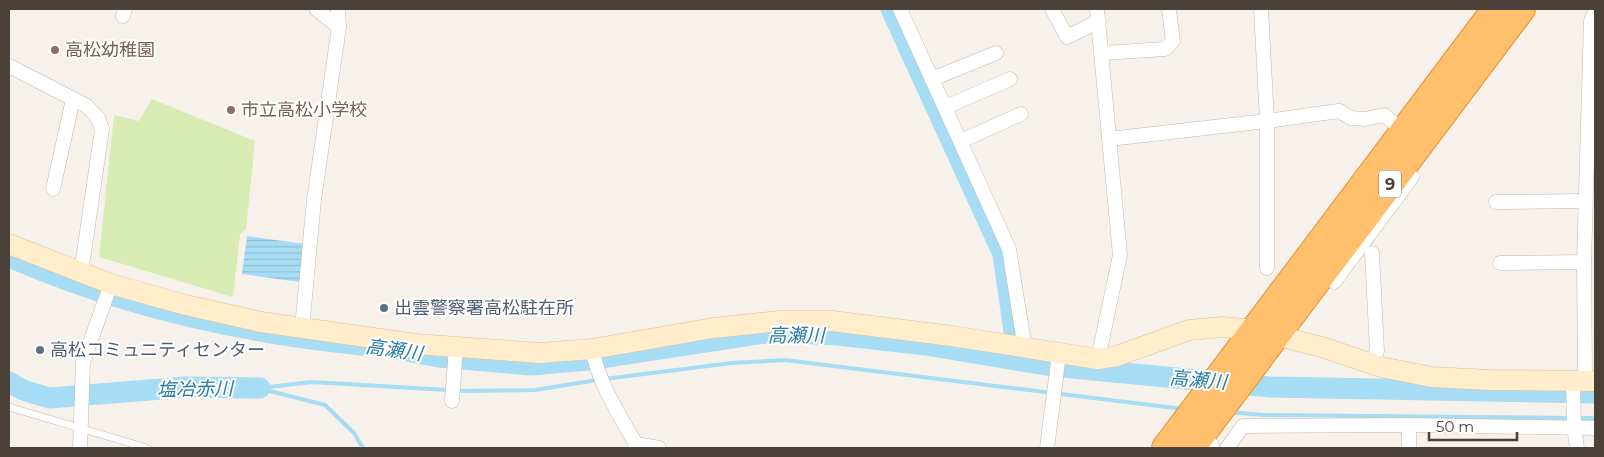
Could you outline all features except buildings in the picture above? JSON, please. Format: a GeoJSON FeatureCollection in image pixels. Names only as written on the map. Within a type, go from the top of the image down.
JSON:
{"type":"FeatureCollection","features":[{"type":"Feature","properties":{"kind":"highway","name":"9"},"geometry":{"type":"LineString","coordinates":[[1355,214],[1456,50],[1495,9]]}},
{"type":"Feature","properties":{"kind":"highway","name":"9"},"geometry":{"type":"LineString","coordinates":[[1157,445],[1199,441],[1247,357],[1355,214],[1505,46],[1522,9]]}},
{"type":"Feature","properties":{"kind":"street"},"geometry":{"type":"LineString","coordinates":[[316,9],[339,27]]}},
{"type":"Feature","properties":{"kind":"street"},"geometry":{"type":"LineString","coordinates":[[302,328],[314,200],[339,27],[338,9]]}},
{"type":"Feature","properties":{"kind":"street"},"geometry":{"type":"LineString","coordinates":[[900,9],[1009,249],[1025,349]]}},
{"type":"Feature","properties":{"kind":"street"},"geometry":{"type":"LineString","coordinates":[[1102,54],[1165,49],[1173,40],[1169,9]]}},
{"type":"Feature","properties":{"kind":"street"},"geometry":{"type":"LineString","coordinates":[[1261,9],[1267,121],[1267,268]]}},
{"type":"Feature","properties":{"kind":"street"},"geometry":{"type":"LineString","coordinates":[[1296,253],[1394,123],[1456,50],[1480,9]]}},
{"type":"Feature","properties":{"kind":"street"},"geometry":{"type":"LineString","coordinates":[[1053,11],[1067,36],[1098,15],[1120,255],[1098,359]]}},
{"type":"Feature","properties":{"kind":"street"},"geometry":{"type":"LineString","coordinates":[[1577,448],[1574,427],[1584,380],[1585,201],[1591,162],[1591,21],[1595,12]]}},
{"type":"Feature","properties":{"kind":"street"},"geometry":{"type":"LineString","coordinates":[[1334,282],[1505,46]]}},
{"type":"Feature","properties":{"kind":"street"},"geometry":{"type":"LineString","coordinates":[[932,79],[996,52]]}},
{"type":"Feature","properties":{"kind":"street"},"geometry":{"type":"LineString","coordinates":[[9,66],[87,106],[98,118],[102,130],[81,273]]}},
{"type":"Feature","properties":{"kind":"street"},"geometry":{"type":"LineString","coordinates":[[946,107],[1010,79]]}},
{"type":"Feature","properties":{"kind":"street"},"geometry":{"type":"LineString","coordinates":[[52,189],[73,99]]}},
{"type":"Feature","properties":{"kind":"street"},"geometry":{"type":"LineString","coordinates":[[1108,139],[1339,111],[1351,118],[1365,119],[1384,115],[1394,123]]}},
{"type":"Feature","properties":{"kind":"street"},"geometry":{"type":"LineString","coordinates":[[961,141],[1021,114]]}},
{"type":"Feature","properties":{"kind":"street"},"geometry":{"type":"LineString","coordinates":[[1348,184],[1355,214],[1389,207]]}},
{"type":"Feature","properties":{"kind":"street"},"geometry":{"type":"LineString","coordinates":[[1496,202],[1585,201]]}},
{"type":"Feature","properties":{"kind":"street"},"geometry":{"type":"LineString","coordinates":[[9,244],[111,284],[186,305],[302,328],[456,347],[540,353],[592,350],[713,328],[779,322],[823,321],[906,329],[1098,359],[1124,354],[1189,330],[1222,327],[1265,333],[1371,364],[1432,377],[1490,380],[1584,380]]}},
{"type":"Feature","properties":{"kind":"street"},"geometry":{"type":"LineString","coordinates":[[1371,364],[1377,351],[1372,253]]}},
{"type":"Feature","properties":{"kind":"street"},"geometry":{"type":"LineString","coordinates":[[1500,263],[1584,262]]}},
{"type":"Feature","properties":{"kind":"street"},"geometry":{"type":"LineString","coordinates":[[80,438],[83,362],[111,284]]}},
{"type":"Feature","properties":{"kind":"street"},"geometry":{"type":"LineString","coordinates":[[452,401],[456,347]]}},
{"type":"Feature","properties":{"kind":"street"},"geometry":{"type":"LineString","coordinates":[[592,350],[595,366],[604,387],[636,446],[659,448]]}},
{"type":"Feature","properties":{"kind":"street"},"geometry":{"type":"LineString","coordinates":[[1047,448],[1059,354]]}},
{"type":"Feature","properties":{"kind":"street"},"geometry":{"type":"LineString","coordinates":[[1409,425],[1409,448]]}},
{"type":"Feature","properties":{"kind":"street"},"geometry":{"type":"LineString","coordinates":[[1227,448],[1243,426],[1409,425],[1595,428]]}},
{"type":"Feature","properties":{"kind":"lane"},"geometry":{"type":"LineString","coordinates":[[9,407],[80,438],[147,448]]}},
{"type":"Feature","properties":{"kind":"green space"},"geometry":{"type":"Polygon","coordinates":[[[152,99],[255,141],[246,229],[240,235],[233,297],[99,257],[114,115],[139,121],[152,99]]]}},
{"type":"Feature","properties":{"kind":"water"},"geometry":{"type":"Polygon","coordinates":[[[247,236],[304,244],[299,282],[242,274],[247,236]]]}},
{"type":"Feature","properties":{"kind":"waterway"},"geometry":{"type":"LineString","coordinates":[[891,9],[1003,254],[1018,359]]}},
{"type":"Feature","properties":{"kind":"waterway","name":"高瀬川"},"geometry":{"type":"LineString","coordinates":[[9,257],[94,290],[182,315],[272,333],[362,345]]}},
{"type":"Feature","properties":{"kind":"waterway","name":"高瀬川"},"geometry":{"type":"LineString","coordinates":[[400,350],[439,357],[531,365],[587,360],[772,332],[838,335],[926,345],[1052,366],[1270,387],[1595,393]]}},
{"type":"Feature","properties":{"kind":"waterway"},"geometry":{"type":"LineString","coordinates":[[604,379],[732,363],[785,360],[1183,409]]}},
{"type":"Feature","properties":{"kind":"waterway"},"geometry":{"type":"LineString","coordinates":[[260,388],[311,382],[465,391],[535,390],[597,380]]}},
{"type":"Feature","properties":{"kind":"waterway","name":"塩冶赤川"},"geometry":{"type":"LineString","coordinates":[[9,382],[23,390],[49,398],[187,387],[260,388]]}},
{"type":"Feature","properties":{"kind":"waterway","name":"塩冶赤川"},"geometry":{"type":"LineString","coordinates":[[262,389],[325,405],[354,433],[363,448]]}},
{"type":"Feature","properties":{"kind":"waterway"},"geometry":{"type":"LineString","coordinates":[[1230,412],[1263,415],[1571,418]]}},
{"type":"Feature","properties":{"kind":"waterway"},"geometry":{"type":"LineString","coordinates":[[1578,418],[1595,418]]}},
{"type":"Feature","properties":{"kind":"place","name":"高松幼稚園"},"geometry":{"type":"Point","coordinates":[55,50]}},
{"type":"Feature","properties":{"kind":"place","name":"市立高松小学校"},"geometry":{"type":"Point","coordinates":[231,110]}},
{"type":"Feature","properties":{"kind":"place","name":"出雲警察署高松駐在所"},"geometry":{"type":"Point","coordinates":[384,308]}},
{"type":"Feature","properties":{"kind":"place","name":"高松コミュニティセンター"},"geometry":{"type":"Point","coordinates":[40,350]}}]}
